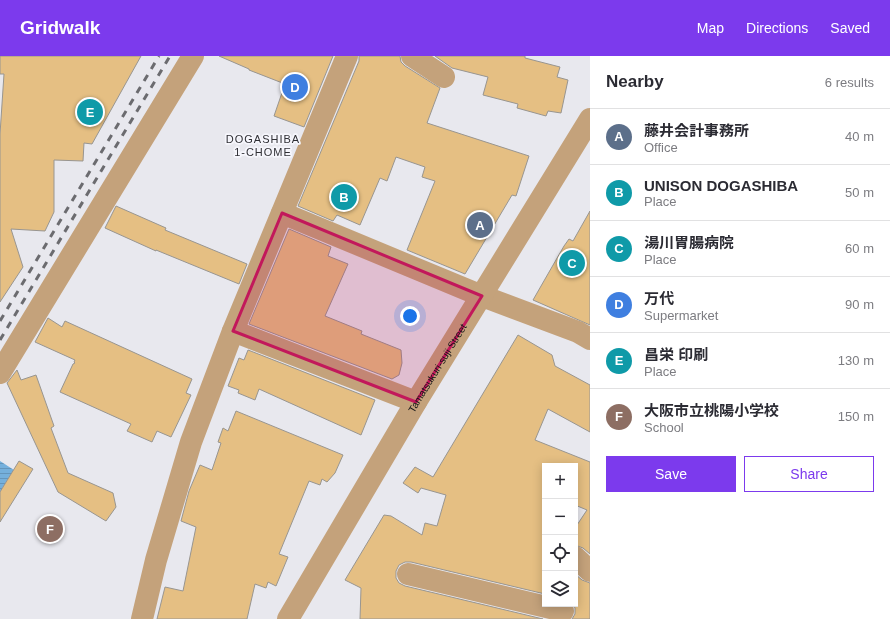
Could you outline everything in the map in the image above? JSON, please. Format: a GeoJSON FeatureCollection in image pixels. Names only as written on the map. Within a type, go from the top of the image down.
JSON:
{"type":"FeatureCollection","features":[{"type":"Feature","properties":{"kind":"street"},"geometry":{"type":"LineString","coordinates":[[0,373],[193,56]]}},
{"type":"Feature","properties":{"kind":"street"},"geometry":{"type":"LineString","coordinates":[[142,619],[156,560],[192,442],[233,331],[347,56]]}},
{"type":"Feature","properties":{"kind":"street"},"geometry":{"type":"LineString","coordinates":[[414,56],[444,77]]}},
{"type":"Feature","properties":{"kind":"street","name":"Tamatsukuri-suji Street"},"geometry":{"type":"LineString","coordinates":[[288,619],[416,402],[590,119]]}},
{"type":"Feature","properties":{"kind":"street"},"geometry":{"type":"LineString","coordinates":[[282,212],[482,296],[578,332],[590,339]]}},
{"type":"Feature","properties":{"kind":"street"},"geometry":{"type":"LineString","coordinates":[[233,331],[416,402]]}},
{"type":"Feature","properties":{"kind":"street"},"geometry":{"type":"LineString","coordinates":[[578,560],[590,571]]}},
{"type":"Feature","properties":{"kind":"street"},"geometry":{"type":"LineString","coordinates":[[408,574],[563,611]]}},
{"type":"Feature","properties":{"kind":"highlighted area"},"geometry":{"type":"Polygon","coordinates":[[[282,213],[482,296],[416,402],[233,331],[282,213]]]}},
{"type":"Feature","properties":{"kind":"water"},"geometry":{"type":"Polygon","coordinates":[[[0,461],[14,470],[0,492],[0,461]]]}},
{"type":"Feature","properties":{"kind":"building"},"geometry":{"type":"Polygon","coordinates":[[[0,56],[141,56],[92,144],[84,143],[83,161],[54,160],[54,212],[45,231],[11,229],[23,267],[0,302],[0,134],[4,74],[0,74],[0,56]]]}},
{"type":"Feature","properties":{"kind":"building"},"geometry":{"type":"Polygon","coordinates":[[[219,56],[333,56],[304,127],[274,116],[285,84],[219,56]]]}},
{"type":"Feature","properties":{"kind":"building"},"geometry":{"type":"Polygon","coordinates":[[[359,56],[400,56],[401,62],[405,66],[440,88],[427,123],[529,156],[516,196],[512,195],[465,274],[407,250],[435,181],[422,177],[425,167],[396,157],[387,181],[380,178],[360,225],[337,215],[333,221],[298,206],[359,61],[359,56]]]}},
{"type":"Feature","properties":{"kind":"building"},"geometry":{"type":"Polygon","coordinates":[[[435,56],[525,56],[525,58],[560,67],[557,77],[568,80],[561,113],[548,111],[546,116],[517,108],[518,104],[483,95],[488,77],[452,68],[435,56]]]}},
{"type":"Feature","properties":{"kind":"building"},"geometry":{"type":"Polygon","coordinates":[[[116,206],[166,228],[165,230],[247,264],[239,284],[156,251],[105,228],[116,206]]]}},
{"type":"Feature","properties":{"kind":"building"},"geometry":{"type":"Polygon","coordinates":[[[590,211],[590,325],[533,300],[564,246],[569,239],[573,241],[590,211]]]}},
{"type":"Feature","properties":{"kind":"building"},"geometry":{"type":"Polygon","coordinates":[[[289,229],[331,247],[328,256],[348,264],[325,316],[362,331],[361,334],[401,350],[402,363],[399,375],[392,379],[249,324],[289,229]]]}},
{"type":"Feature","properties":{"kind":"building"},"geometry":{"type":"Polygon","coordinates":[[[48,318],[62,327],[65,321],[192,379],[186,393],[191,395],[171,437],[157,431],[152,442],[127,431],[131,424],[60,392],[73,364],[75,363],[75,360],[35,342],[48,318]]]}},
{"type":"Feature","properties":{"kind":"building"},"geometry":{"type":"Polygon","coordinates":[[[518,335],[552,355],[555,366],[590,385],[590,432],[548,409],[535,440],[590,462],[590,554],[578,546],[578,524],[587,510],[578,506],[578,463],[542,463],[542,593],[411,562],[405,562],[399,565],[396,571],[396,578],[399,583],[405,586],[543,619],[360,619],[361,588],[345,580],[384,515],[391,516],[422,535],[425,523],[437,526],[446,495],[421,488],[418,493],[403,483],[415,467],[433,477],[518,335]]]}},
{"type":"Feature","properties":{"kind":"building"},"geometry":{"type":"Polygon","coordinates":[[[248,350],[375,400],[361,435],[259,389],[255,400],[238,393],[239,390],[228,386],[239,358],[244,360],[248,350]]]}},
{"type":"Feature","properties":{"kind":"building"},"geometry":{"type":"Polygon","coordinates":[[[17,370],[21,380],[36,375],[54,426],[51,428],[68,473],[113,493],[116,507],[106,521],[58,492],[7,383],[17,370]]]}},
{"type":"Feature","properties":{"kind":"building"},"geometry":{"type":"Polygon","coordinates":[[[236,411],[343,455],[335,473],[327,482],[322,479],[320,485],[309,481],[279,554],[288,557],[276,586],[268,582],[266,588],[255,584],[247,619],[157,619],[165,587],[183,591],[196,527],[181,521],[189,491],[200,465],[212,470],[221,443],[218,442],[223,428],[228,431],[236,411]]]}},
{"type":"Feature","properties":{"kind":"building"},"geometry":{"type":"Polygon","coordinates":[[[19,461],[33,469],[0,522],[0,492],[19,461]]]}},
{"type":"Feature","properties":{"kind":"building"},"geometry":{"type":"Polygon","coordinates":[[[578,577],[590,583],[590,619],[572,619],[575,614],[575,608],[578,607],[578,577]]]}},
{"type":"Feature","properties":{"kind":"railway"},"geometry":{"type":"LineString","coordinates":[[0,321],[159,56]]}},
{"type":"Feature","properties":{"kind":"railway"},"geometry":{"type":"LineString","coordinates":[[0,340],[170,56]]}},
{"type":"Feature","properties":{"kind":"place","name":"万代"},"geometry":{"type":"Point","coordinates":[295,87]}},
{"type":"Feature","properties":{"kind":"place","name":"昌栄 印刷"},"geometry":{"type":"Point","coordinates":[90,112]}},
{"type":"Feature","properties":{"kind":"place","name":"UNISON DOGASHIBA"},"geometry":{"type":"Point","coordinates":[344,197]}},
{"type":"Feature","properties":{"kind":"place","name":"藤井会計事務所"},"geometry":{"type":"Point","coordinates":[480,225]}},
{"type":"Feature","properties":{"kind":"place","name":"湯川胃腸病院"},"geometry":{"type":"Point","coordinates":[572,263]}},
{"type":"Feature","properties":{"kind":"place","name":"大阪市立桃陽小学校"},"geometry":{"type":"Point","coordinates":[50,529]}},
{"type":"Feature","properties":{"kind":"district","name":"DOGASHIBA 1-CHOME"},"geometry":{"type":"Point","coordinates":[263,145]}}]}
